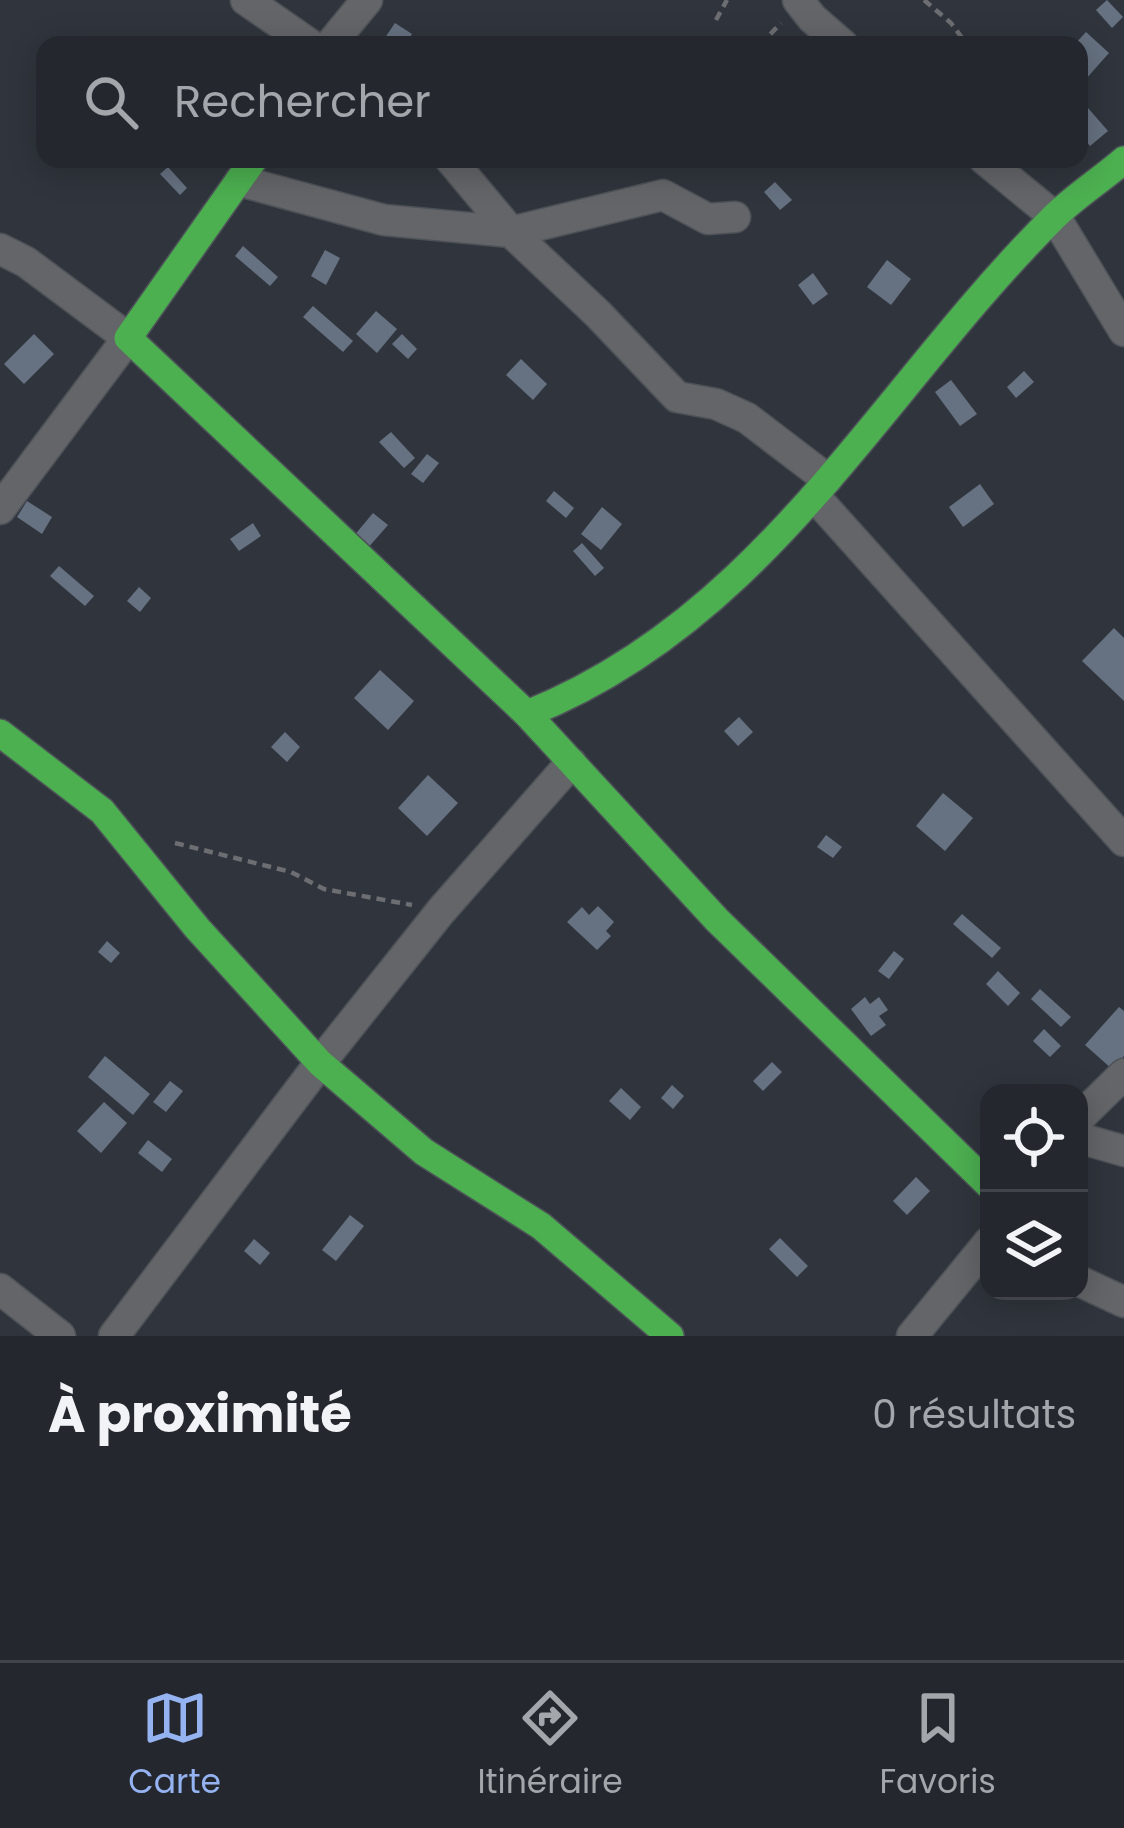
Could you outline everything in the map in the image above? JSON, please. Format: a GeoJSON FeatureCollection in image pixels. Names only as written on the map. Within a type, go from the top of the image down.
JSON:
{"type":"FeatureCollection","features":[{"type":"Feature","properties":{"kind":"street"},"geometry":{"type":"LineString","coordinates":[[246,0],[298,36]]}},
{"type":"Feature","properties":{"kind":"street"},"geometry":{"type":"LineString","coordinates":[[337,36],[367,0]]}},
{"type":"Feature","properties":{"kind":"street"},"geometry":{"type":"LineString","coordinates":[[798,0],[833,36]]}},
{"type":"Feature","properties":{"kind":"street"},"geometry":{"type":"LineString","coordinates":[[527,714],[593,686],[695,616],[822,488],[1055,217],[1124,160]]}},
{"type":"Feature","properties":{"kind":"street"},"geometry":{"type":"LineString","coordinates":[[458,168],[511,232],[677,397],[716,404],[746,418],[822,488],[1124,841]]}},
{"type":"Feature","properties":{"kind":"street"},"geometry":{"type":"LineString","coordinates":[[995,168],[1055,217],[1124,331]]}},
{"type":"Feature","properties":{"kind":"street"},"geometry":{"type":"LineString","coordinates":[[0,508],[247,170],[384,220],[511,232],[663,195],[708,219],[735,217]]}},
{"type":"Feature","properties":{"kind":"street"},"geometry":{"type":"LineString","coordinates":[[0,249],[46,275],[128,338],[527,714],[717,920],[980,1176]]}},
{"type":"Feature","properties":{"kind":"street"},"geometry":{"type":"LineString","coordinates":[[0,733],[102,811],[197,928],[320,1063],[424,1152],[541,1226],[670,1336]]}},
{"type":"Feature","properties":{"kind":"street"},"geometry":{"type":"LineString","coordinates":[[114,1336],[441,911],[571,763]]}},
{"type":"Feature","properties":{"kind":"street"},"geometry":{"type":"LineString","coordinates":[[1088,1109],[1124,1074]]}},
{"type":"Feature","properties":{"kind":"street"},"geometry":{"type":"LineString","coordinates":[[1088,1140],[1124,1150]]}},
{"type":"Feature","properties":{"kind":"street"},"geometry":{"type":"LineString","coordinates":[[911,1336],[980,1253]]}},
{"type":"Feature","properties":{"kind":"street"},"geometry":{"type":"LineString","coordinates":[[1088,1285],[1124,1302]]}},
{"type":"Feature","properties":{"kind":"street"},"geometry":{"type":"LineString","coordinates":[[0,1288],[60,1336]]}},
{"type":"Feature","properties":{"kind":"path"},"geometry":{"type":"LineString","coordinates":[[716,20],[728,0]]}},
{"type":"Feature","properties":{"kind":"path"},"geometry":{"type":"LineString","coordinates":[[923,0],[961,36]]}},
{"type":"Feature","properties":{"kind":"path"},"geometry":{"type":"LineString","coordinates":[[159,839],[291,872],[324,889],[441,911]]}},
{"type":"Feature","properties":{"kind":"building"},"geometry":{"type":"Polygon","coordinates":[[[1107,0],[1123,17],[1112,28],[1096,10],[1107,0]]]}},
{"type":"Feature","properties":{"kind":"building"},"geometry":{"type":"Polygon","coordinates":[[[395,23],[412,34],[411,36],[386,36],[395,23]]]}},
{"type":"Feature","properties":{"kind":"building"},"geometry":{"type":"Polygon","coordinates":[[[1086,32],[1109,53],[1088,77],[1088,36],[1082,36],[1086,32]]]}},
{"type":"Feature","properties":{"kind":"building"},"geometry":{"type":"Polygon","coordinates":[[[1088,108],[1108,131],[1088,144],[1088,108]]]}},
{"type":"Feature","properties":{"kind":"building"},"geometry":{"type":"Polygon","coordinates":[[[169,168],[187,188],[180,195],[160,174],[169,168]]]}},
{"type":"Feature","properties":{"kind":"building"},"geometry":{"type":"Polygon","coordinates":[[[775,182],[792,200],[780,210],[764,192],[775,182]]]}},
{"type":"Feature","properties":{"kind":"building"},"geometry":{"type":"Polygon","coordinates":[[[243,246],[278,277],[270,286],[235,256],[243,246]]]}},
{"type":"Feature","properties":{"kind":"building"},"geometry":{"type":"Polygon","coordinates":[[[325,250],[340,258],[326,285],[311,276],[325,250]]]}},
{"type":"Feature","properties":{"kind":"building"},"geometry":{"type":"Polygon","coordinates":[[[887,260],[911,279],[891,305],[867,287],[887,260]]]}},
{"type":"Feature","properties":{"kind":"building"},"geometry":{"type":"Polygon","coordinates":[[[813,273],[828,294],[813,305],[798,285],[813,273]]]}},
{"type":"Feature","properties":{"kind":"building"},"geometry":{"type":"Polygon","coordinates":[[[313,306],[353,341],[343,352],[303,317],[313,306]]]}},
{"type":"Feature","properties":{"kind":"building"},"geometry":{"type":"Polygon","coordinates":[[[376,311],[397,329],[377,353],[356,334],[376,311]]]}},
{"type":"Feature","properties":{"kind":"building"},"geometry":{"type":"Polygon","coordinates":[[[34,334],[54,354],[24,384],[4,364],[34,334]]]}},
{"type":"Feature","properties":{"kind":"building"},"geometry":{"type":"Polygon","coordinates":[[[402,334],[417,349],[408,359],[392,344],[402,334]]]}},
{"type":"Feature","properties":{"kind":"building"},"geometry":{"type":"Polygon","coordinates":[[[521,359],[547,384],[533,400],[506,375],[521,359]]]}},
{"type":"Feature","properties":{"kind":"building"},"geometry":{"type":"Polygon","coordinates":[[[1024,371],[1034,382],[1016,398],[1007,387],[1024,371]]]}},
{"type":"Feature","properties":{"kind":"building"},"geometry":{"type":"Polygon","coordinates":[[[951,380],[977,414],[960,426],[935,392],[951,380]]]}},
{"type":"Feature","properties":{"kind":"building"},"geometry":{"type":"Polygon","coordinates":[[[391,432],[415,458],[404,468],[379,442],[391,432]]]}},
{"type":"Feature","properties":{"kind":"building"},"geometry":{"type":"Polygon","coordinates":[[[427,454],[439,463],[423,483],[411,474],[427,454]]]}},
{"type":"Feature","properties":{"kind":"building"},"geometry":{"type":"Polygon","coordinates":[[[980,484],[994,504],[963,527],[949,507],[980,484]]]}},
{"type":"Feature","properties":{"kind":"building"},"geometry":{"type":"Polygon","coordinates":[[[554,491],[574,508],[566,518],[546,501],[554,491]]]}},
{"type":"Feature","properties":{"kind":"building"},"geometry":{"type":"Polygon","coordinates":[[[27,501],[52,517],[42,534],[17,517],[27,501]]]}},
{"type":"Feature","properties":{"kind":"building"},"geometry":{"type":"Polygon","coordinates":[[[602,507],[622,524],[601,550],[581,534],[602,507]]]}},
{"type":"Feature","properties":{"kind":"building"},"geometry":{"type":"Polygon","coordinates":[[[373,513],[388,525],[367,549],[353,537],[373,513]]]}},
{"type":"Feature","properties":{"kind":"building"},"geometry":{"type":"Polygon","coordinates":[[[253,523],[261,536],[239,551],[230,539],[253,523]]]}},
{"type":"Feature","properties":{"kind":"building"},"geometry":{"type":"Polygon","coordinates":[[[582,543],[604,568],[595,576],[573,551],[582,543]]]}},
{"type":"Feature","properties":{"kind":"building"},"geometry":{"type":"Polygon","coordinates":[[[59,566],[94,596],[85,606],[50,576],[59,566]]]}},
{"type":"Feature","properties":{"kind":"building"},"geometry":{"type":"Polygon","coordinates":[[[139,587],[151,598],[140,612],[127,601],[139,587]]]}},
{"type":"Feature","properties":{"kind":"building"},"geometry":{"type":"Polygon","coordinates":[[[1114,628],[1124,638],[1124,701],[1082,661],[1114,628]]]}},
{"type":"Feature","properties":{"kind":"building"},"geometry":{"type":"Polygon","coordinates":[[[380,670],[414,701],[388,730],[354,698],[380,670]]]}},
{"type":"Feature","properties":{"kind":"building"},"geometry":{"type":"Polygon","coordinates":[[[739,717],[753,732],[738,746],[724,731],[739,717]]]}},
{"type":"Feature","properties":{"kind":"building"},"geometry":{"type":"Polygon","coordinates":[[[285,732],[300,747],[287,762],[271,747],[285,732]]]}},
{"type":"Feature","properties":{"kind":"building"},"geometry":{"type":"Polygon","coordinates":[[[428,775],[458,803],[427,836],[398,808],[428,775]]]}},
{"type":"Feature","properties":{"kind":"building"},"geometry":{"type":"Polygon","coordinates":[[[943,793],[973,818],[945,851],[916,826],[943,793]]]}},
{"type":"Feature","properties":{"kind":"building"},"geometry":{"type":"Polygon","coordinates":[[[826,835],[842,847],[833,858],[817,847],[826,835]]]}},
{"type":"Feature","properties":{"kind":"building"},"geometry":{"type":"Polygon","coordinates":[[[598,906],[614,922],[606,931],[611,936],[597,950],[567,922],[582,907],[589,915],[598,906]]]}},
{"type":"Feature","properties":{"kind":"building"},"geometry":{"type":"Polygon","coordinates":[[[962,914],[1001,948],[992,958],[953,924],[962,914]]]}},
{"type":"Feature","properties":{"kind":"building"},"geometry":{"type":"Polygon","coordinates":[[[107,941],[120,953],[111,963],[98,952],[107,941]]]}},
{"type":"Feature","properties":{"kind":"building"},"geometry":{"type":"Polygon","coordinates":[[[894,951],[904,959],[889,979],[878,971],[894,951]]]}},
{"type":"Feature","properties":{"kind":"building"},"geometry":{"type":"Polygon","coordinates":[[[998,971],[1020,993],[1008,1006],[986,984],[998,971]]]}},
{"type":"Feature","properties":{"kind":"building"},"geometry":{"type":"Polygon","coordinates":[[[1040,989],[1071,1017],[1061,1027],[1031,999],[1040,989]]]}},
{"type":"Feature","properties":{"kind":"building"},"geometry":{"type":"Polygon","coordinates":[[[865,997],[870,1004],[879,997],[888,1010],[879,1016],[886,1025],[871,1036],[851,1009],[865,997]]]}},
{"type":"Feature","properties":{"kind":"building"},"geometry":{"type":"Polygon","coordinates":[[[1119,1007],[1124,1011],[1124,1056],[1112,1069],[1085,1045],[1119,1007]]]}},
{"type":"Feature","properties":{"kind":"building"},"geometry":{"type":"Polygon","coordinates":[[[1044,1029],[1061,1046],[1050,1057],[1033,1041],[1044,1029]]]}},
{"type":"Feature","properties":{"kind":"building"},"geometry":{"type":"Polygon","coordinates":[[[105,1056],[150,1094],[133,1115],[88,1077],[105,1056]]]}},
{"type":"Feature","properties":{"kind":"building"},"geometry":{"type":"Polygon","coordinates":[[[772,1062],[782,1072],[763,1091],[753,1081],[772,1062]]]}},
{"type":"Feature","properties":{"kind":"building"},"geometry":{"type":"Polygon","coordinates":[[[170,1081],[183,1091],[166,1112],[153,1102],[170,1081]]]}},
{"type":"Feature","properties":{"kind":"building"},"geometry":{"type":"Polygon","coordinates":[[[672,1085],[684,1096],[673,1109],[661,1098],[672,1085]]]}},
{"type":"Feature","properties":{"kind":"building"},"geometry":{"type":"Polygon","coordinates":[[[621,1088],[641,1107],[630,1120],[609,1101],[621,1088]]]}},
{"type":"Feature","properties":{"kind":"building"},"geometry":{"type":"Polygon","coordinates":[[[104,1102],[127,1123],[101,1153],[77,1131],[104,1102]]]}},
{"type":"Feature","properties":{"kind":"building"},"geometry":{"type":"Polygon","coordinates":[[[148,1140],[172,1159],[162,1172],[138,1153],[148,1140]]]}},
{"type":"Feature","properties":{"kind":"building"},"geometry":{"type":"Polygon","coordinates":[[[916,1177],[930,1191],[907,1215],[893,1201],[916,1177]]]}},
{"type":"Feature","properties":{"kind":"building"},"geometry":{"type":"Polygon","coordinates":[[[350,1215],[364,1226],[336,1261],[322,1250],[350,1215]]]}},
{"type":"Feature","properties":{"kind":"building"},"geometry":{"type":"Polygon","coordinates":[[[780,1238],[808,1266],[797,1277],[769,1249],[780,1238]]]}},
{"type":"Feature","properties":{"kind":"building"},"geometry":{"type":"Polygon","coordinates":[[[254,1239],[270,1253],[260,1265],[244,1251],[254,1239]]]}},
{"type":"Feature","properties":{"kind":"traffic: fast"},"geometry":{"type":"LineString","coordinates":[[527,714],[611,672],[686,621],[753,561],[815,495],[991,285],[1061,210],[1124,160]]}},
{"type":"Feature","properties":{"kind":"traffic: fast"},"geometry":{"type":"LineString","coordinates":[[248,168],[128,338],[527,714],[717,920],[980,1176]]}},
{"type":"Feature","properties":{"kind":"traffic: fast"},"geometry":{"type":"LineString","coordinates":[[0,733],[102,811],[197,928],[320,1063],[424,1152],[541,1226],[670,1336]]}}]}
